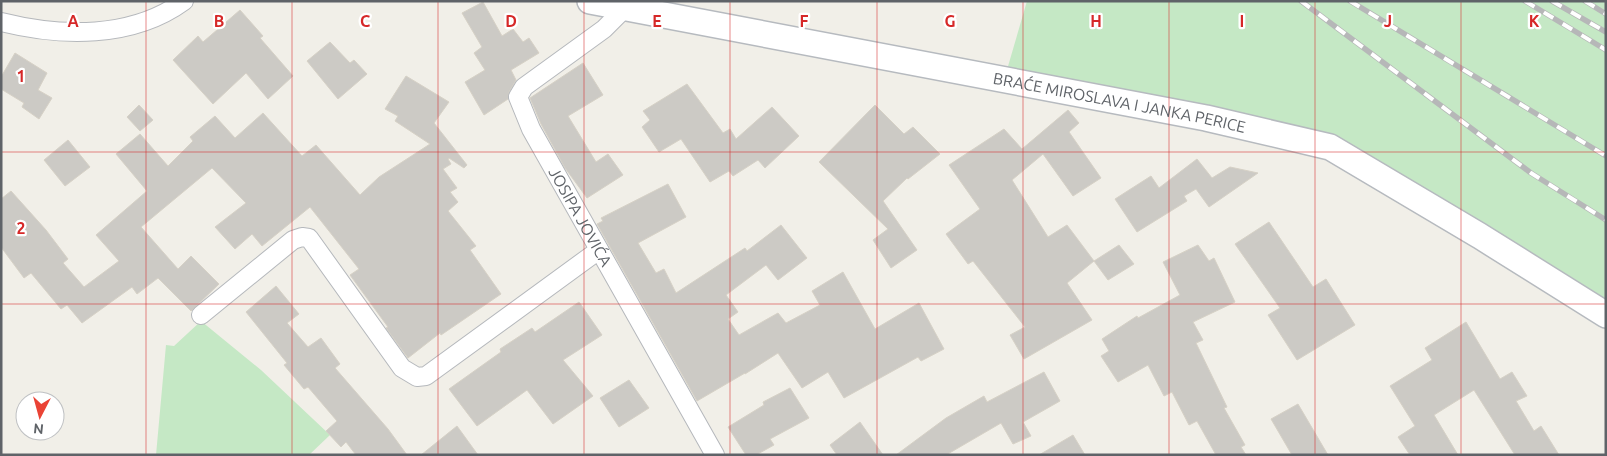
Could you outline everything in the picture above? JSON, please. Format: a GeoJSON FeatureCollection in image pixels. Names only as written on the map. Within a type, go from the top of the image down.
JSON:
{"type":"FeatureCollection","features":[{"type":"Feature","properties":{"kind":"main road","name":"BRAĆE MIROSLAVA I JANKA PERICE"},"geometry":{"type":"LineString","coordinates":[[590,1],[1206,118],[1330,147],[1480,236],[1606,315]]}},
{"type":"Feature","properties":{"kind":"street"},"geometry":{"type":"LineString","coordinates":[[1,22],[44,30],[78,32],[110,30],[141,22],[174,8],[184,1]]}},
{"type":"Feature","properties":{"kind":"street","name":"JOSIPA JOVIĆA"},"geometry":{"type":"LineString","coordinates":[[624,8],[604,29],[524,87],[518,98],[530,129],[715,455]]}},
{"type":"Feature","properties":{"kind":"street"},"geometry":{"type":"LineString","coordinates":[[201,315],[293,240],[302,237],[309,238],[402,368],[417,377],[426,376],[599,250]]}},
{"type":"Feature","properties":{"kind":"green space"},"geometry":{"type":"Polygon","coordinates":[[[1027,1],[1606,1],[1606,315],[1330,147],[1004,80],[1027,1]]]}},
{"type":"Feature","properties":{"kind":"green space"},"geometry":{"type":"Polygon","coordinates":[[[201,321],[261,370],[330,435],[309,455],[156,455],[166,345],[174,346],[201,321]]]}},
{"type":"Feature","properties":{"kind":"building"},"geometry":{"type":"Polygon","coordinates":[[[483,2],[502,36],[513,29],[523,42],[529,38],[539,53],[511,70],[516,80],[509,92],[508,99],[484,115],[465,82],[485,70],[474,53],[482,47],[462,13],[483,2]]]}},
{"type":"Feature","properties":{"kind":"building"},"geometry":{"type":"Polygon","coordinates":[[[240,10],[263,36],[260,38],[293,76],[268,99],[246,73],[213,104],[173,60],[198,36],[203,42],[240,10]]]}},
{"type":"Feature","properties":{"kind":"building"},"geometry":{"type":"Polygon","coordinates":[[[330,42],[350,63],[354,60],[367,74],[338,99],[307,61],[330,42]]]}},
{"type":"Feature","properties":{"kind":"building"},"geometry":{"type":"Polygon","coordinates":[[[15,53],[47,73],[38,90],[52,98],[39,119],[22,107],[24,103],[1,89],[1,77],[15,53]]]}},
{"type":"Feature","properties":{"kind":"building"},"geometry":{"type":"Polygon","coordinates":[[[583,63],[603,95],[568,116],[596,162],[608,154],[623,175],[587,198],[565,168],[541,124],[530,98],[583,63]]]}},
{"type":"Feature","properties":{"kind":"building"},"geometry":{"type":"Polygon","coordinates":[[[406,76],[449,102],[434,123],[467,165],[464,168],[449,158],[451,164],[443,169],[457,188],[450,192],[458,202],[448,211],[476,246],[470,250],[501,294],[441,335],[440,333],[408,358],[350,275],[359,269],[310,207],[262,246],[252,234],[235,249],[215,227],[246,203],[212,168],[141,227],[178,269],[191,256],[219,284],[191,311],[158,278],[137,294],[132,287],[82,323],[67,305],[61,309],[31,273],[24,278],[1,247],[1,199],[11,191],[46,230],[68,259],[63,263],[84,287],[119,261],[96,235],[147,191],[116,154],[140,134],[168,166],[193,141],[190,137],[215,116],[235,138],[263,113],[302,156],[316,145],[360,195],[379,177],[430,144],[395,121],[398,116],[385,109],[406,76]]]}},
{"type":"Feature","properties":{"kind":"building"},"geometry":{"type":"Polygon","coordinates":[[[687,84],[723,133],[730,129],[736,139],[772,107],[799,136],[765,168],[758,160],[733,176],[729,171],[710,182],[681,139],[659,152],[642,127],[650,120],[643,111],[687,84]]]}},
{"type":"Feature","properties":{"kind":"building"},"geometry":{"type":"Polygon","coordinates":[[[139,105],[153,120],[140,131],[127,117],[139,105]]]}},
{"type":"Feature","properties":{"kind":"building"},"geometry":{"type":"Polygon","coordinates":[[[875,105],[904,134],[913,127],[940,154],[907,178],[883,201],[917,250],[891,268],[873,240],[888,229],[819,162],[875,105]]]}},
{"type":"Feature","properties":{"kind":"building"},"geometry":{"type":"Polygon","coordinates":[[[1068,110],[1079,123],[1069,132],[1101,178],[1073,196],[1043,154],[1012,180],[1048,237],[1067,225],[1094,261],[1067,283],[1092,320],[1024,359],[1010,335],[1025,327],[973,261],[968,264],[946,234],[980,209],[949,165],[1004,129],[1022,149],[1068,110]]]}},
{"type":"Feature","properties":{"kind":"building"},"geometry":{"type":"Polygon","coordinates":[[[68,140],[90,167],[65,186],[44,160],[68,140]]]}},
{"type":"Feature","properties":{"kind":"building"},"geometry":{"type":"Polygon","coordinates":[[[1197,159],[1212,178],[1230,167],[1258,173],[1209,207],[1196,189],[1184,196],[1187,201],[1137,232],[1115,199],[1151,176],[1159,188],[1197,159]]]}},
{"type":"Feature","properties":{"kind":"building"},"geometry":{"type":"Polygon","coordinates":[[[668,184],[686,217],[638,243],[656,273],[664,269],[676,293],[745,248],[747,251],[781,225],[807,258],[778,280],[766,265],[726,295],[738,312],[728,319],[739,335],[778,313],[786,323],[820,305],[812,291],[843,272],[875,329],[919,303],[944,349],[921,361],[918,357],[844,398],[828,372],[802,388],[778,353],[697,401],[597,224],[603,221],[601,218],[668,184]]]}},
{"type":"Feature","properties":{"kind":"building"},"geometry":{"type":"Polygon","coordinates":[[[1269,222],[1313,287],[1326,279],[1355,325],[1297,360],[1268,315],[1280,308],[1235,244],[1269,222]]]}},
{"type":"Feature","properties":{"kind":"building"},"geometry":{"type":"Polygon","coordinates":[[[1119,245],[1134,264],[1108,280],[1094,261],[1119,245]]]}},
{"type":"Feature","properties":{"kind":"building"},"geometry":{"type":"Polygon","coordinates":[[[1198,245],[1209,261],[1214,258],[1235,302],[1193,322],[1203,340],[1196,343],[1227,407],[1224,408],[1245,445],[1241,447],[1246,455],[1216,455],[1197,421],[1189,425],[1172,392],[1164,396],[1148,365],[1118,382],[1101,356],[1109,351],[1102,339],[1137,316],[1138,318],[1180,295],[1163,262],[1198,245]]]}},
{"type":"Feature","properties":{"kind":"building"},"geometry":{"type":"Polygon","coordinates":[[[276,286],[299,314],[287,323],[308,347],[321,338],[340,364],[335,368],[388,429],[407,455],[356,455],[346,442],[341,447],[326,431],[337,421],[308,387],[304,389],[284,365],[287,363],[246,312],[276,286]]]}},
{"type":"Feature","properties":{"kind":"building"},"geometry":{"type":"Polygon","coordinates":[[[579,302],[602,335],[563,360],[593,396],[553,424],[527,390],[477,426],[449,389],[501,352],[500,349],[532,328],[535,332],[579,302]]]}},
{"type":"Feature","properties":{"kind":"building"},"geometry":{"type":"Polygon","coordinates":[[[1466,322],[1500,379],[1512,372],[1527,396],[1516,401],[1534,431],[1541,426],[1559,455],[1515,455],[1474,390],[1434,415],[1458,455],[1410,455],[1398,437],[1415,426],[1390,386],[1432,360],[1425,348],[1466,322]]]}},
{"type":"Feature","properties":{"kind":"building"},"geometry":{"type":"Polygon","coordinates":[[[1044,372],[1060,401],[1023,422],[1031,436],[1013,444],[1001,423],[946,455],[896,455],[946,418],[984,396],[987,402],[1044,372]]]}},
{"type":"Feature","properties":{"kind":"building"},"geometry":{"type":"Polygon","coordinates":[[[629,380],[649,408],[619,427],[600,398],[629,380]]]}},
{"type":"Feature","properties":{"kind":"building"},"geometry":{"type":"Polygon","coordinates":[[[790,388],[809,418],[770,439],[774,445],[756,455],[746,455],[728,427],[764,405],[763,402],[790,388]]]}},
{"type":"Feature","properties":{"kind":"building"},"geometry":{"type":"Polygon","coordinates":[[[1298,404],[1328,455],[1292,455],[1271,419],[1298,404]]]}},
{"type":"Feature","properties":{"kind":"building"},"geometry":{"type":"Polygon","coordinates":[[[860,422],[883,455],[837,455],[830,445],[860,422]]]}},
{"type":"Feature","properties":{"kind":"building"},"geometry":{"type":"Polygon","coordinates":[[[457,426],[478,455],[421,455],[457,426]]]}},
{"type":"Feature","properties":{"kind":"building"},"geometry":{"type":"Polygon","coordinates":[[[1073,435],[1085,455],[1039,455],[1073,435]]]}},
{"type":"Feature","properties":{"kind":"railway"},"geometry":{"type":"LineString","coordinates":[[1301,1],[1531,173],[1606,220]]}},
{"type":"Feature","properties":{"kind":"railway"},"geometry":{"type":"LineString","coordinates":[[1350,1],[1606,156]]}},
{"type":"Feature","properties":{"kind":"railway"},"geometry":{"type":"LineString","coordinates":[[1525,1],[1606,50]]}},
{"type":"Feature","properties":{"kind":"railway"},"geometry":{"type":"LineString","coordinates":[[1552,1],[1606,32]]}},
{"type":"Feature","properties":{"kind":"railway"},"geometry":{"type":"LineString","coordinates":[[1585,1],[1606,14]]}}]}
